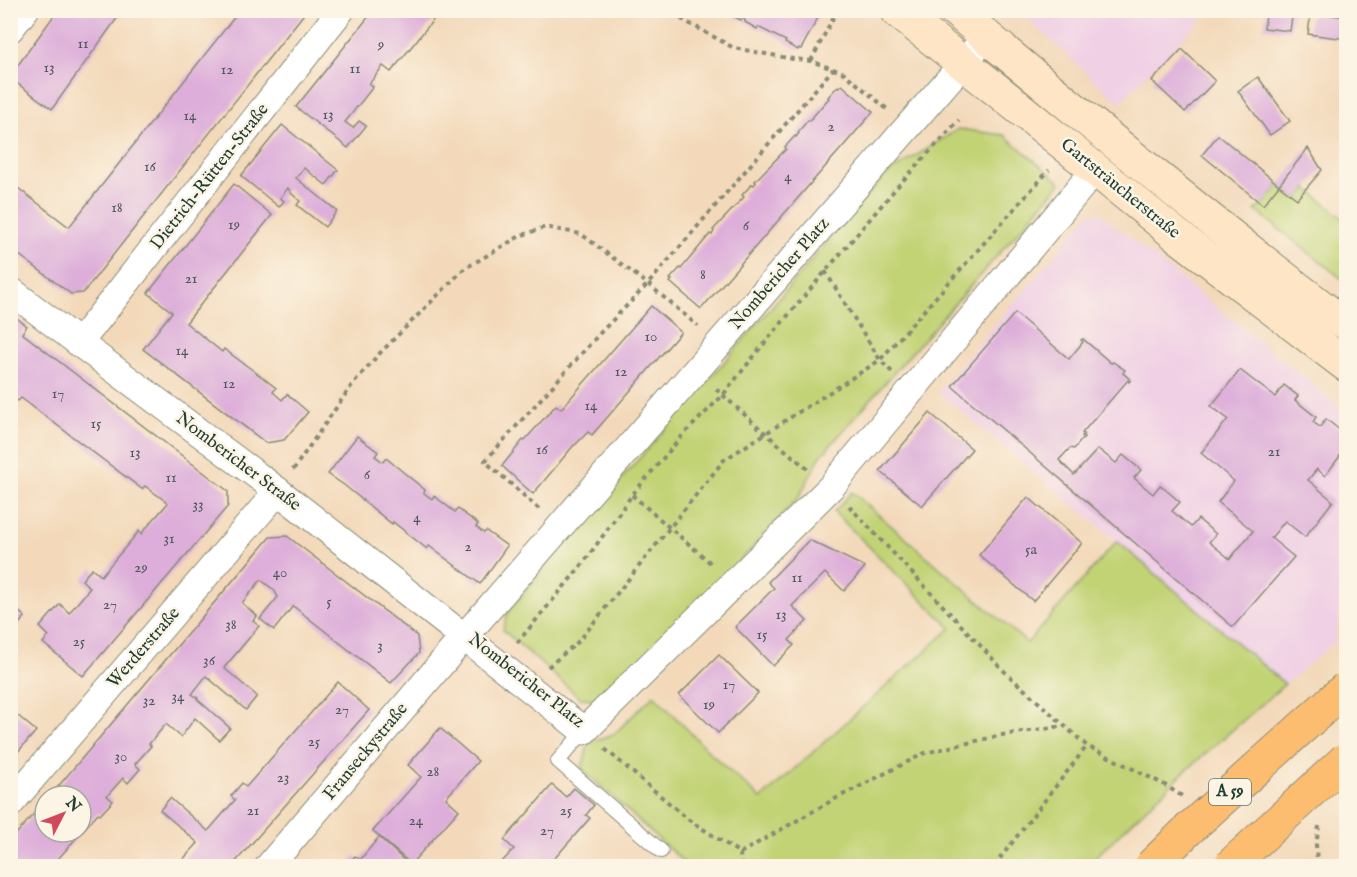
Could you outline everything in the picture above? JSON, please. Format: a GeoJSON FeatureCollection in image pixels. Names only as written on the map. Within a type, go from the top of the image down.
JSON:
{"type":"FeatureCollection","features":[{"type":"Feature","properties":{"kind":"highway","name":"A 59"},"geometry":{"type":"LineString","coordinates":[[1150,867],[1189,829],[1347,688]]}},
{"type":"Feature","properties":{"kind":"highway"},"geometry":{"type":"LineString","coordinates":[[1230,867],[1346,759]]}},
{"type":"Feature","properties":{"kind":"street"},"geometry":{"type":"LineString","coordinates":[[10,29],[25,10]]}},
{"type":"Feature","properties":{"kind":"street","name":"Dietrich-Rütten-Straße"},"geometry":{"type":"LineString","coordinates":[[79,343],[341,10]]}},
{"type":"Feature","properties":{"kind":"street","name":"Gartsträucherstraße"},"geometry":{"type":"LineString","coordinates":[[896,10],[1174,234],[1347,365]]}},
{"type":"Feature","properties":{"kind":"street","name":"Gartsträucherstraße"},"geometry":{"type":"LineString","coordinates":[[955,10],[1048,89],[1244,247],[1331,314],[1347,323]]}},
{"type":"Feature","properties":{"kind":"street","name":"Nombericher Platz"},"geometry":{"type":"LineString","coordinates":[[986,37],[464,637],[584,731],[831,487],[1095,170]]}},
{"type":"Feature","properties":{"kind":"street","name":"Nombericher Straße"},"geometry":{"type":"LineString","coordinates":[[10,290],[278,491],[464,637]]}},
{"type":"Feature","properties":{"kind":"street","name":"Werderstraße"},"geometry":{"type":"LineString","coordinates":[[10,804],[278,491]]}},
{"type":"Feature","properties":{"kind":"street","name":"Franseckystraße"},"geometry":{"type":"LineString","coordinates":[[269,867],[464,637]]}},
{"type":"Feature","properties":{"kind":"lane"},"geometry":{"type":"LineString","coordinates":[[584,731],[558,761],[661,852]]}},
{"type":"Feature","properties":{"kind":"path"},"geometry":{"type":"LineString","coordinates":[[665,10],[734,48],[811,60],[844,73],[909,126]]}},
{"type":"Feature","properties":{"kind":"path"},"geometry":{"type":"LineString","coordinates":[[811,60],[837,10]]}},
{"type":"Feature","properties":{"kind":"path"},"geometry":{"type":"LineString","coordinates":[[559,528],[485,461],[648,284],[833,69]]}},
{"type":"Feature","properties":{"kind":"path"},"geometry":{"type":"LineString","coordinates":[[499,664],[582,564],[632,495],[682,436],[723,395],[762,345],[826,273],[898,186],[959,120]]}},
{"type":"Feature","properties":{"kind":"path"},"geometry":{"type":"LineString","coordinates":[[527,686],[579,641],[724,460],[880,360],[1052,167]]}},
{"type":"Feature","properties":{"kind":"path"},"geometry":{"type":"LineString","coordinates":[[278,491],[352,385],[378,355],[464,269],[520,236],[545,227],[581,234],[648,284],[720,344]]}},
{"type":"Feature","properties":{"kind":"path"},"geometry":{"type":"LineString","coordinates":[[807,243],[880,360],[911,392]]}},
{"type":"Feature","properties":{"kind":"path"},"geometry":{"type":"LineString","coordinates":[[695,371],[765,434],[831,487],[1006,673],[1087,746],[1182,796]]}},
{"type":"Feature","properties":{"kind":"path"},"geometry":{"type":"LineString","coordinates":[[607,473],[734,583]]}},
{"type":"Feature","properties":{"kind":"path"},"geometry":{"type":"LineString","coordinates":[[740,853],[833,800],[925,753],[1002,735],[1065,726]]}},
{"type":"Feature","properties":{"kind":"path"},"geometry":{"type":"LineString","coordinates":[[584,731],[689,820],[740,853]]}},
{"type":"Feature","properties":{"kind":"path"},"geometry":{"type":"LineString","coordinates":[[994,867],[1087,746]]}},
{"type":"Feature","properties":{"kind":"path"},"geometry":{"type":"LineString","coordinates":[[740,853],[741,867]]}},
{"type":"Feature","properties":{"kind":"shaded area"},"geometry":{"type":"Polygon","coordinates":[[[1019,11],[1210,11],[1119,103],[1019,11]]]}},
{"type":"Feature","properties":{"kind":"shaded area"},"geometry":{"type":"Polygon","coordinates":[[[1090,213],[1099,213],[1334,402],[1346,416],[1346,581],[1334,643],[1285,684],[938,392],[1090,213]]]}},
{"type":"Feature","properties":{"kind":"green space"},"geometry":{"type":"Polygon","coordinates":[[[958,129],[1004,135],[1061,183],[820,457],[799,497],[723,579],[619,683],[595,699],[580,698],[503,630],[507,613],[884,176],[958,129]]]}},
{"type":"Feature","properties":{"kind":"green space"},"geometry":{"type":"Polygon","coordinates":[[[1279,185],[1297,199],[1307,188],[1346,221],[1346,282],[1255,210],[1263,205],[1279,185]]]}},
{"type":"Feature","properties":{"kind":"green space"},"geometry":{"type":"Polygon","coordinates":[[[852,492],[1027,643],[1117,541],[1285,684],[1182,774],[1086,866],[688,866],[582,769],[589,741],[602,739],[615,733],[654,695],[711,754],[761,799],[951,628],[834,512],[852,492]]]}},
{"type":"Feature","properties":{"kind":"building"},"geometry":{"type":"Polygon","coordinates":[[[58,10],[123,10],[52,109],[10,76],[58,10]]]}},
{"type":"Feature","properties":{"kind":"building"},"geometry":{"type":"Polygon","coordinates":[[[240,10],[307,10],[83,293],[71,294],[10,248],[10,182],[69,227],[240,10]]]}},
{"type":"Feature","properties":{"kind":"building"},"geometry":{"type":"Polygon","coordinates":[[[374,10],[434,10],[438,14],[391,72],[383,66],[369,84],[373,87],[345,122],[353,128],[359,121],[366,126],[348,148],[296,107],[374,10]]]}},
{"type":"Feature","properties":{"kind":"building"},"geometry":{"type":"Polygon","coordinates":[[[730,10],[814,10],[820,14],[801,49],[798,50],[785,43],[786,41],[758,27],[757,29],[745,22],[743,18],[741,20],[729,14],[730,10]]]}},
{"type":"Feature","properties":{"kind":"building"},"geometry":{"type":"Polygon","coordinates":[[[1267,10],[1293,10],[1290,31],[1264,28],[1267,10]]]}},
{"type":"Feature","properties":{"kind":"building"},"geometry":{"type":"Polygon","coordinates":[[[1311,12],[1346,17],[1346,39],[1308,34],[1311,12]]]}},
{"type":"Feature","properties":{"kind":"building"},"geometry":{"type":"Polygon","coordinates":[[[1182,49],[1215,81],[1185,112],[1152,81],[1182,49]]]}},
{"type":"Feature","properties":{"kind":"building"},"geometry":{"type":"Polygon","coordinates":[[[1258,77],[1290,121],[1270,135],[1238,91],[1258,77]]]}},
{"type":"Feature","properties":{"kind":"building"},"geometry":{"type":"Polygon","coordinates":[[[842,85],[873,112],[701,309],[670,282],[672,280],[670,279],[710,234],[712,235],[713,230],[744,197],[742,195],[786,149],[785,147],[796,137],[828,97],[838,86],[842,85]]]}},
{"type":"Feature","properties":{"kind":"building"},"geometry":{"type":"Polygon","coordinates":[[[282,125],[338,170],[326,185],[304,168],[296,178],[337,211],[325,227],[297,205],[300,201],[288,188],[280,198],[284,201],[279,207],[241,176],[282,125]]]}},
{"type":"Feature","properties":{"kind":"building"},"geometry":{"type":"Polygon","coordinates":[[[1218,135],[1279,185],[1263,205],[1202,155],[1218,135]]]}},
{"type":"Feature","properties":{"kind":"building"},"geometry":{"type":"Polygon","coordinates":[[[1308,148],[1322,170],[1297,199],[1279,185],[1308,148]]]}},
{"type":"Feature","properties":{"kind":"building"},"geometry":{"type":"Polygon","coordinates":[[[234,184],[272,215],[186,323],[222,352],[224,349],[276,388],[273,392],[282,400],[287,394],[308,412],[284,440],[266,443],[143,349],[172,312],[148,293],[234,184]]]}},
{"type":"Feature","properties":{"kind":"building"},"geometry":{"type":"Polygon","coordinates":[[[651,306],[681,332],[592,435],[588,432],[574,445],[533,494],[502,466],[556,405],[561,409],[651,306]]]}},
{"type":"Feature","properties":{"kind":"building"},"geometry":{"type":"Polygon","coordinates":[[[10,313],[27,326],[22,333],[228,491],[228,506],[83,676],[43,643],[49,636],[40,627],[60,604],[69,613],[90,588],[82,580],[92,568],[101,576],[139,531],[141,534],[168,503],[145,486],[142,489],[21,398],[18,401],[10,395],[10,313]]]}},
{"type":"Feature","properties":{"kind":"building"},"geometry":{"type":"Polygon","coordinates":[[[1015,313],[1069,359],[1083,339],[1111,363],[1125,370],[1123,373],[1131,380],[1129,382],[1128,380],[1082,433],[1084,437],[1074,449],[1070,448],[1059,460],[1074,475],[1098,449],[1116,463],[1123,455],[1141,470],[1134,478],[1153,494],[1160,485],[1180,502],[1172,511],[1191,527],[1198,519],[1216,534],[1209,542],[1230,559],[1253,531],[1218,502],[1234,481],[1201,453],[1228,419],[1211,406],[1240,370],[1275,397],[1284,385],[1298,396],[1295,400],[1316,417],[1313,422],[1320,427],[1326,419],[1346,435],[1346,448],[1325,476],[1317,469],[1308,480],[1333,501],[1305,537],[1285,521],[1271,538],[1294,557],[1233,627],[952,386],[1015,313]]]}},
{"type":"Feature","properties":{"kind":"building"},"geometry":{"type":"Polygon","coordinates":[[[930,413],[972,449],[922,506],[880,471],[930,413]]]}},
{"type":"Feature","properties":{"kind":"building"},"geometry":{"type":"Polygon","coordinates":[[[357,436],[378,452],[375,456],[383,462],[386,458],[425,490],[424,493],[432,499],[434,496],[455,512],[458,509],[478,524],[476,527],[484,533],[486,531],[507,546],[480,584],[429,546],[427,549],[393,522],[392,524],[328,474],[357,436]]]}},
{"type":"Feature","properties":{"kind":"building"},"geometry":{"type":"Polygon","coordinates":[[[1028,497],[1082,543],[1033,601],[979,555],[1028,497]]]}},
{"type":"Feature","properties":{"kind":"building"},"geometry":{"type":"Polygon","coordinates":[[[287,536],[417,636],[419,653],[391,683],[293,606],[274,630],[260,619],[278,597],[274,590],[261,580],[242,603],[257,616],[253,621],[259,626],[224,668],[257,696],[246,710],[206,676],[192,694],[230,728],[219,740],[195,718],[181,737],[166,724],[135,764],[140,769],[128,783],[123,778],[107,796],[113,801],[100,815],[98,813],[93,819],[93,784],[60,784],[270,537],[287,536]]]}},
{"type":"Feature","properties":{"kind":"building"},"geometry":{"type":"Polygon","coordinates":[[[809,540],[865,567],[844,591],[825,573],[792,606],[807,621],[789,640],[794,645],[773,666],[735,627],[774,588],[768,582],[809,540]]]}},
{"type":"Feature","properties":{"kind":"building"},"geometry":{"type":"Polygon","coordinates":[[[10,603],[25,617],[10,633],[10,603]]]}},
{"type":"Feature","properties":{"kind":"building"},"geometry":{"type":"Polygon","coordinates":[[[719,655],[758,693],[718,733],[679,695],[719,655]]]}},
{"type":"Feature","properties":{"kind":"building"},"geometry":{"type":"Polygon","coordinates":[[[338,682],[369,710],[232,866],[177,866],[198,843],[160,810],[170,798],[208,831],[235,800],[231,796],[242,783],[246,787],[338,682]]]}},
{"type":"Feature","properties":{"kind":"building"},"geometry":{"type":"Polygon","coordinates":[[[10,709],[36,731],[10,761],[10,709]]]}},
{"type":"Feature","properties":{"kind":"building"},"geometry":{"type":"Polygon","coordinates":[[[440,728],[478,761],[446,798],[459,810],[411,864],[373,831],[421,777],[408,765],[440,728]]]}},
{"type":"Feature","properties":{"kind":"building"},"geometry":{"type":"Polygon","coordinates":[[[552,785],[566,797],[574,788],[594,805],[586,815],[590,818],[548,866],[498,866],[514,849],[504,840],[552,785]]]}},
{"type":"Feature","properties":{"kind":"building"},"geometry":{"type":"Polygon","coordinates":[[[33,815],[33,844],[71,844],[52,866],[10,866],[10,841],[33,815]]]}},
{"type":"Feature","properties":{"kind":"building"},"geometry":{"type":"Polygon","coordinates":[[[379,837],[410,866],[347,865],[355,856],[360,860],[379,837]]]}}]}
